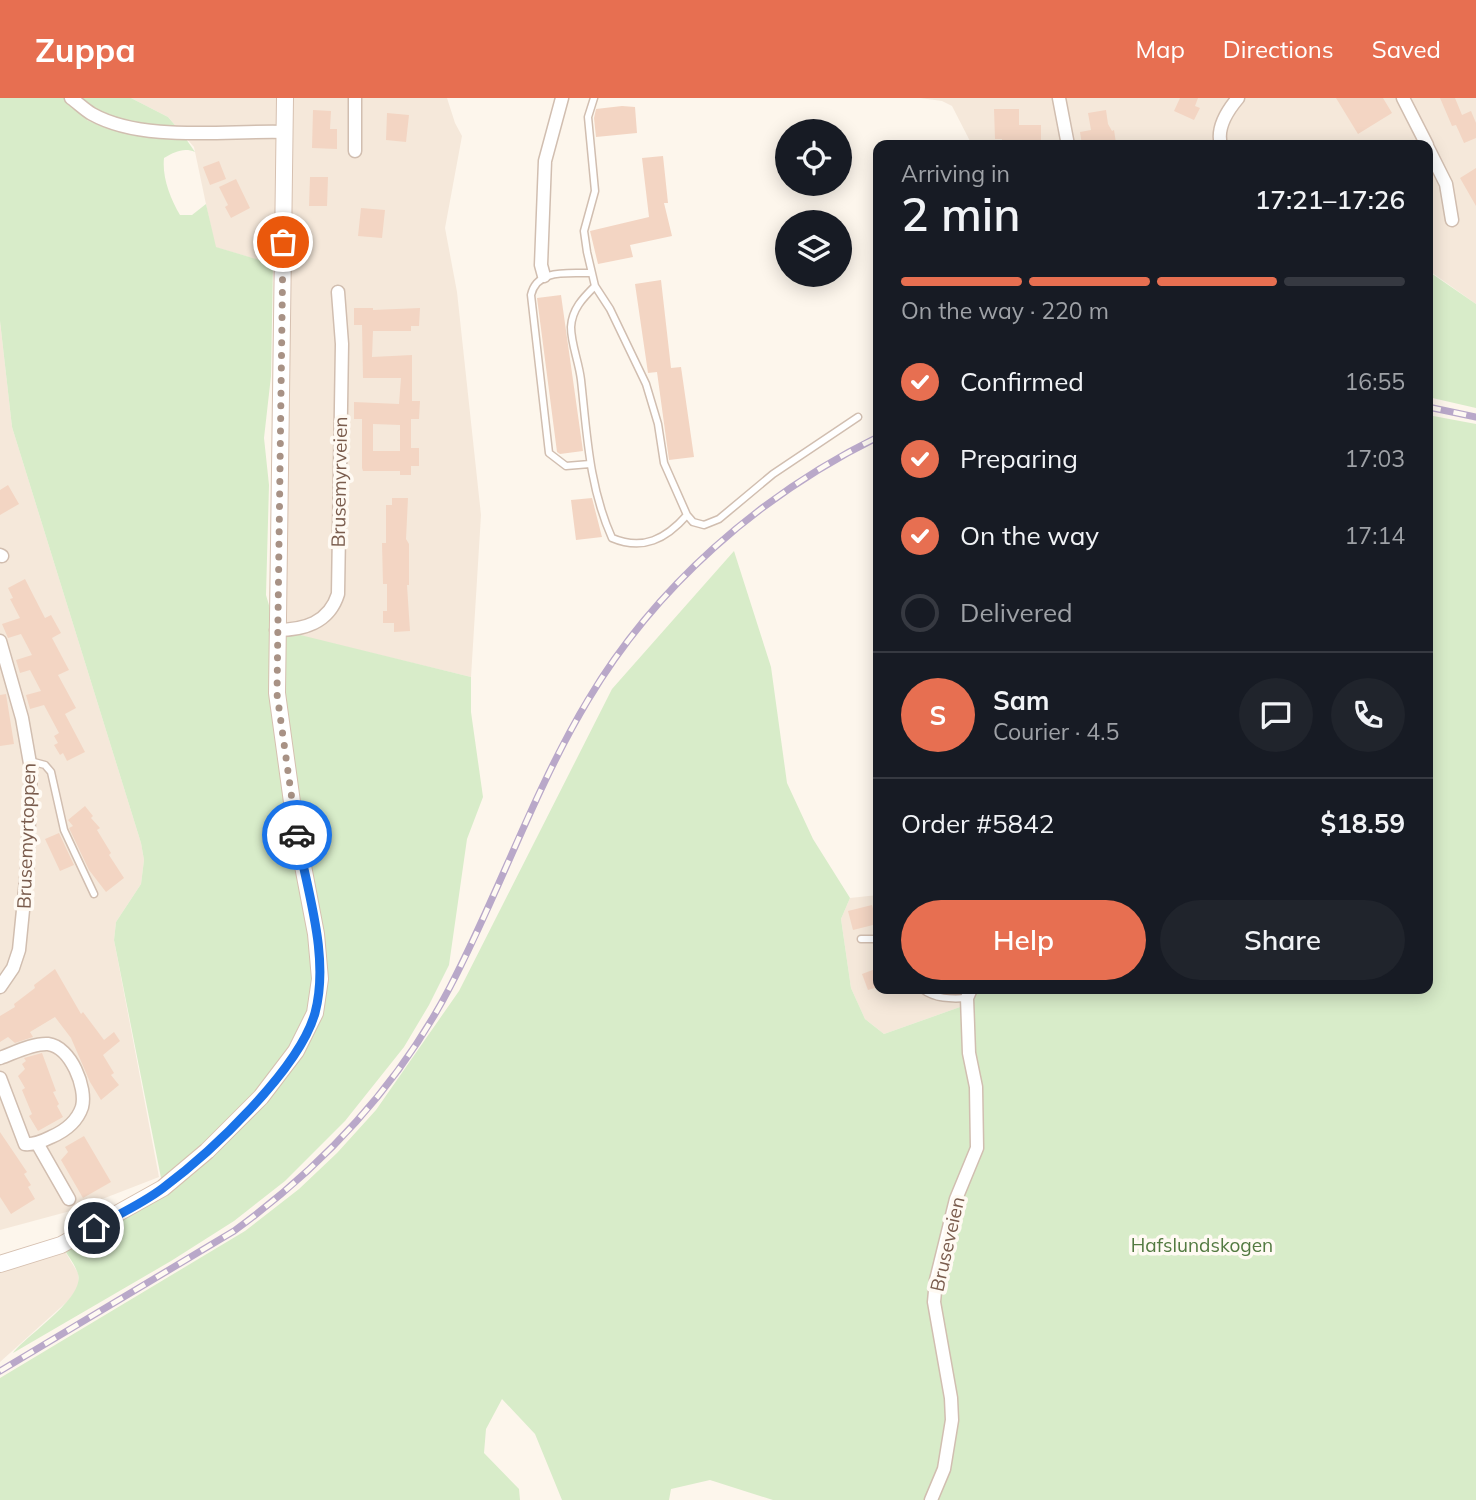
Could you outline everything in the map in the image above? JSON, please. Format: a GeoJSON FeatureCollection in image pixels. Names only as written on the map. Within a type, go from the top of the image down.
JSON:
{"type":"FeatureCollection","features":[{"type":"Feature","properties":{"kind":"street"},"geometry":{"type":"LineString","coordinates":[[71,98],[93,114],[144,129],[285,132]]}},
{"type":"Feature","properties":{"kind":"street"},"geometry":{"type":"LineString","coordinates":[[0,1264],[61,1245],[163,1188],[207,1152],[261,1097],[296,1051],[315,1013],[320,979],[316,934],[295,824],[277,694],[285,98]]}},
{"type":"Feature","properties":{"kind":"street"},"geometry":{"type":"LineString","coordinates":[[355,98],[355,151]]}},
{"type":"Feature","properties":{"kind":"street"},"geometry":{"type":"LineString","coordinates":[[544,276],[541,265],[545,162],[562,98]]}},
{"type":"Feature","properties":{"kind":"street"},"geometry":{"type":"LineString","coordinates":[[1059,98],[1067,140]]}},
{"type":"Feature","properties":{"kind":"street"},"geometry":{"type":"LineString","coordinates":[[1221,140],[1221,128],[1226,114],[1238,98]]}},
{"type":"Feature","properties":{"kind":"street"},"geometry":{"type":"LineString","coordinates":[[1403,98],[1424,140]]}},
{"type":"Feature","properties":{"kind":"street"},"geometry":{"type":"LineString","coordinates":[[1433,159],[1446,184],[1452,220]]}},
{"type":"Feature","properties":{"kind":"street","name":"Brusemyrveien"},"geometry":{"type":"LineString","coordinates":[[276,630],[298,630],[312,624],[334,607],[338,594],[342,344],[338,292]]}},
{"type":"Feature","properties":{"kind":"street","name":"Brusemyrtoppen"},"geometry":{"type":"LineString","coordinates":[[0,641],[22,718],[30,761],[27,870],[21,936],[13,968],[0,987]]}},
{"type":"Feature","properties":{"kind":"street","name":"Bruseveien"},"geometry":{"type":"LineString","coordinates":[[931,1500],[944,1469],[952,1420],[951,1398],[934,1302],[936,1280],[956,1199],[978,1148],[976,1087],[970,1053],[969,994]]}},
{"type":"Feature","properties":{"kind":"street"},"geometry":{"type":"LineString","coordinates":[[0,1058],[48,1044],[57,1047],[73,1065],[82,1090],[81,1109],[71,1125],[63,1131],[29,1145],[22,1139],[0,1078]]}},
{"type":"Feature","properties":{"kind":"street"},"geometry":{"type":"LineString","coordinates":[[37,1143],[69,1199]]}},
{"type":"Feature","properties":{"kind":"lane"},"geometry":{"type":"LineString","coordinates":[[594,98],[588,117],[595,191],[584,231],[594,286],[616,320],[646,383],[658,424],[664,463],[687,515],[693,522],[704,525],[719,519],[773,474],[858,417]]}},
{"type":"Feature","properties":{"kind":"lane"},"geometry":{"type":"LineString","coordinates":[[590,464],[566,466],[549,453],[531,295],[533,286],[544,276],[592,273]]}},
{"type":"Feature","properties":{"kind":"lane"},"geometry":{"type":"LineString","coordinates":[[594,286],[577,303],[571,325],[590,464],[602,514],[612,538],[627,544],[648,544],[672,532],[687,515]]}},
{"type":"Feature","properties":{"kind":"lane"},"geometry":{"type":"LineString","coordinates":[[30,761],[45,765],[51,772],[64,830],[94,894]]}},
{"type":"Feature","properties":{"kind":"lane"},"geometry":{"type":"LineString","coordinates":[[861,939],[873,939]]}},
{"type":"Feature","properties":{"kind":"lane"},"geometry":{"type":"LineString","coordinates":[[928,994],[948,999],[966,994]]}},
{"type":"Feature","properties":{"kind":"shaded area"},"geometry":{"type":"Polygon","coordinates":[[[131,98],[447,98],[462,136],[445,228],[457,292],[481,515],[471,677],[276,630],[282,267],[215,247],[194,147],[168,117],[131,98]]]}},
{"type":"Feature","properties":{"kind":"shaded area"},"geometry":{"type":"Polygon","coordinates":[[[920,98],[1476,98],[1476,304],[1433,274],[1433,140],[969,140],[952,106],[942,101],[920,98]]]}},
{"type":"Feature","properties":{"kind":"shaded area"},"geometry":{"type":"Polygon","coordinates":[[[0,321],[12,427],[141,843],[144,860],[141,884],[116,922],[114,940],[159,1177],[74,1210],[0,1230],[0,321]]]}},
{"type":"Feature","properties":{"kind":"shaded area"},"geometry":{"type":"Polygon","coordinates":[[[873,896],[873,994],[968,994],[960,1007],[884,1034],[865,1019],[851,988],[841,919],[850,898],[873,896]]]}},
{"type":"Feature","properties":{"kind":"shaded area"},"geometry":{"type":"Polygon","coordinates":[[[61,1245],[78,1273],[79,1285],[70,1299],[0,1362],[0,1264],[61,1245]]]}},
{"type":"Feature","properties":{"kind":"green space"},"geometry":{"type":"Polygon","coordinates":[[[0,98],[131,98],[168,117],[180,131],[93,114],[87,120],[111,130],[135,135],[186,139],[195,152],[183,150],[164,158],[164,173],[180,215],[192,215],[206,204],[216,247],[273,264],[271,376],[264,438],[269,485],[266,595],[276,629],[471,677],[471,712],[483,797],[467,839],[449,965],[404,1047],[345,1121],[285,1181],[234,1221],[13,1353],[64,1305],[78,1284],[77,1270],[61,1245],[163,1188],[114,940],[116,922],[141,884],[144,860],[141,843],[12,427],[0,321],[0,98]]]}},
{"type":"Feature","properties":{"kind":"green space"},"geometry":{"type":"Polygon","coordinates":[[[1433,274],[1476,304],[1476,408],[1433,398],[1433,274]]]}},
{"type":"Feature","properties":{"kind":"green space","name":"Hafslundskogen"},"geometry":{"type":"Polygon","coordinates":[[[1433,416],[1476,424],[1476,1500],[773,1500],[710,1480],[671,1489],[669,1500],[562,1500],[535,1434],[502,1399],[486,1429],[484,1453],[519,1489],[520,1500],[0,1500],[0,1378],[245,1231],[299,1189],[376,1110],[459,991],[612,689],[734,551],[771,667],[787,783],[813,839],[850,898],[841,919],[851,988],[865,1019],[884,1034],[960,1007],[968,994],[1433,994],[1433,416]]]}},
{"type":"Feature","properties":{"kind":"building"},"geometry":{"type":"Polygon","coordinates":[[[1180,98],[1198,98],[1195,106],[1200,108],[1194,120],[1174,111],[1180,98]]]}},
{"type":"Feature","properties":{"kind":"building"},"geometry":{"type":"Polygon","coordinates":[[[1336,98],[1383,98],[1392,113],[1358,134],[1336,98]]]}},
{"type":"Feature","properties":{"kind":"building"},"geometry":{"type":"Polygon","coordinates":[[[1440,98],[1455,98],[1462,115],[1471,111],[1476,123],[1476,138],[1464,143],[1456,125],[1452,126],[1440,98]]]}},
{"type":"Feature","properties":{"kind":"building"},"geometry":{"type":"Polygon","coordinates":[[[635,107],[637,133],[596,137],[596,109],[635,107]]]}},
{"type":"Feature","properties":{"kind":"building"},"geometry":{"type":"Polygon","coordinates":[[[994,109],[1019,109],[1019,125],[1041,125],[1041,140],[995,139],[994,109]]]}},
{"type":"Feature","properties":{"kind":"building"},"geometry":{"type":"Polygon","coordinates":[[[313,110],[331,111],[330,129],[337,129],[337,149],[312,148],[313,110]]]}},
{"type":"Feature","properties":{"kind":"building"},"geometry":{"type":"Polygon","coordinates":[[[1106,110],[1108,124],[1112,131],[1114,130],[1116,140],[1081,140],[1080,132],[1091,130],[1088,113],[1106,110]]]}},
{"type":"Feature","properties":{"kind":"building"},"geometry":{"type":"Polygon","coordinates":[[[387,113],[409,115],[406,142],[386,140],[387,113]]]}},
{"type":"Feature","properties":{"kind":"building"},"geometry":{"type":"Polygon","coordinates":[[[663,156],[668,203],[664,203],[672,236],[630,245],[633,257],[598,264],[590,231],[649,217],[642,158],[663,156]]]}},
{"type":"Feature","properties":{"kind":"building"},"geometry":{"type":"Polygon","coordinates":[[[219,161],[226,179],[210,185],[203,167],[219,161]]]}},
{"type":"Feature","properties":{"kind":"building"},"geometry":{"type":"Polygon","coordinates":[[[1476,168],[1476,206],[1460,178],[1476,168]]]}},
{"type":"Feature","properties":{"kind":"building"},"geometry":{"type":"Polygon","coordinates":[[[310,177],[328,177],[327,206],[309,206],[310,177]]]}},
{"type":"Feature","properties":{"kind":"building"},"geometry":{"type":"Polygon","coordinates":[[[236,179],[250,208],[231,218],[219,187],[236,179]]]}},
{"type":"Feature","properties":{"kind":"building"},"geometry":{"type":"Polygon","coordinates":[[[361,208],[385,210],[382,238],[358,236],[361,208]]]}},
{"type":"Feature","properties":{"kind":"building"},"geometry":{"type":"Polygon","coordinates":[[[661,280],[671,368],[681,367],[694,457],[669,460],[657,372],[648,373],[635,284],[661,280]]]}},
{"type":"Feature","properties":{"kind":"building"},"geometry":{"type":"Polygon","coordinates":[[[561,295],[583,451],[560,454],[557,452],[537,298],[561,295]]]}},
{"type":"Feature","properties":{"kind":"building"},"geometry":{"type":"Polygon","coordinates":[[[354,308],[420,308],[419,326],[411,326],[411,331],[373,331],[372,357],[412,355],[412,401],[420,401],[419,419],[411,419],[411,448],[419,448],[419,466],[411,466],[411,475],[400,475],[400,471],[363,471],[362,419],[354,419],[354,402],[399,404],[401,378],[363,378],[362,325],[354,325],[354,308]],[[373,424],[373,451],[400,451],[400,425],[373,424]]]}},
{"type":"Feature","properties":{"kind":"building"},"geometry":{"type":"Polygon","coordinates":[[[8,485],[19,504],[0,515],[0,490],[8,485]]]}},
{"type":"Feature","properties":{"kind":"building"},"geometry":{"type":"Polygon","coordinates":[[[392,498],[408,498],[406,539],[409,544],[407,585],[410,631],[394,632],[394,623],[383,623],[383,611],[387,611],[387,584],[383,584],[382,543],[386,543],[386,505],[392,505],[392,498]]]}},
{"type":"Feature","properties":{"kind":"building"},"geometry":{"type":"Polygon","coordinates":[[[592,498],[602,537],[576,540],[571,500],[592,498]]]}},
{"type":"Feature","properties":{"kind":"building"},"geometry":{"type":"Polygon","coordinates":[[[25,579],[45,618],[51,615],[61,633],[52,638],[69,670],[58,675],[76,708],[65,714],[85,752],[67,761],[54,745],[58,743],[54,736],[59,733],[44,705],[30,709],[26,695],[41,691],[30,670],[20,673],[16,660],[32,655],[21,634],[8,638],[2,624],[20,618],[10,599],[13,598],[8,588],[25,579]]]}},
{"type":"Feature","properties":{"kind":"building"},"geometry":{"type":"Polygon","coordinates":[[[6,694],[14,744],[0,746],[0,695],[6,694]]]}},
{"type":"Feature","properties":{"kind":"building"},"geometry":{"type":"Polygon","coordinates":[[[85,806],[100,828],[97,830],[111,853],[109,855],[124,878],[106,892],[89,870],[69,828],[73,826],[68,820],[85,806]]]}},
{"type":"Feature","properties":{"kind":"building"},"geometry":{"type":"Polygon","coordinates":[[[59,833],[74,865],[60,871],[45,839],[59,833]]]}},
{"type":"Feature","properties":{"kind":"building"},"geometry":{"type":"Polygon","coordinates":[[[872,905],[873,925],[853,930],[848,911],[872,905]]]}},
{"type":"Feature","properties":{"kind":"building"},"geometry":{"type":"Polygon","coordinates":[[[55,969],[81,1014],[83,1012],[104,1040],[114,1032],[120,1041],[103,1055],[114,1073],[111,1075],[119,1085],[101,1100],[71,1038],[55,1017],[30,1032],[33,1037],[15,1043],[8,1037],[0,1042],[0,1016],[15,1007],[14,1004],[35,988],[34,985],[55,969]]]}},
{"type":"Feature","properties":{"kind":"building"},"geometry":{"type":"Polygon","coordinates":[[[873,970],[873,988],[868,990],[862,974],[873,970]]]}},
{"type":"Feature","properties":{"kind":"building"},"geometry":{"type":"Polygon","coordinates":[[[42,1053],[56,1091],[53,1092],[59,1104],[57,1106],[63,1117],[38,1131],[29,1116],[32,1114],[22,1090],[25,1088],[18,1076],[25,1069],[22,1064],[26,1061],[24,1058],[42,1053]]]}},
{"type":"Feature","properties":{"kind":"building"},"geometry":{"type":"Polygon","coordinates":[[[0,1132],[27,1172],[24,1174],[35,1199],[11,1214],[0,1197],[0,1132]]]}},
{"type":"Feature","properties":{"kind":"building"},"geometry":{"type":"Polygon","coordinates":[[[84,1136],[111,1182],[83,1198],[61,1160],[68,1152],[65,1147],[84,1136]]]}},
{"type":"Feature","properties":{"kind":"railway"},"geometry":{"type":"LineString","coordinates":[[1433,408],[1476,417]]}},
{"type":"Feature","properties":{"kind":"railway"},"geometry":{"type":"LineString","coordinates":[[0,1371],[234,1231],[267,1206],[328,1151],[383,1090],[430,1023],[468,951],[568,735],[615,659],[645,619],[678,582],[752,516],[834,460],[873,440]]}},
{"type":"Feature","properties":{"kind":"way so far"},"geometry":{"type":"LineString","coordinates":[[283,242],[277,694],[297,835]]}},
{"type":"Feature","properties":{"kind":"route"},"geometry":{"type":"LineString","coordinates":[[94,1228],[163,1188],[207,1152],[261,1097],[296,1051],[308,1029],[315,1013],[320,979],[316,934],[297,835]]}}]}
